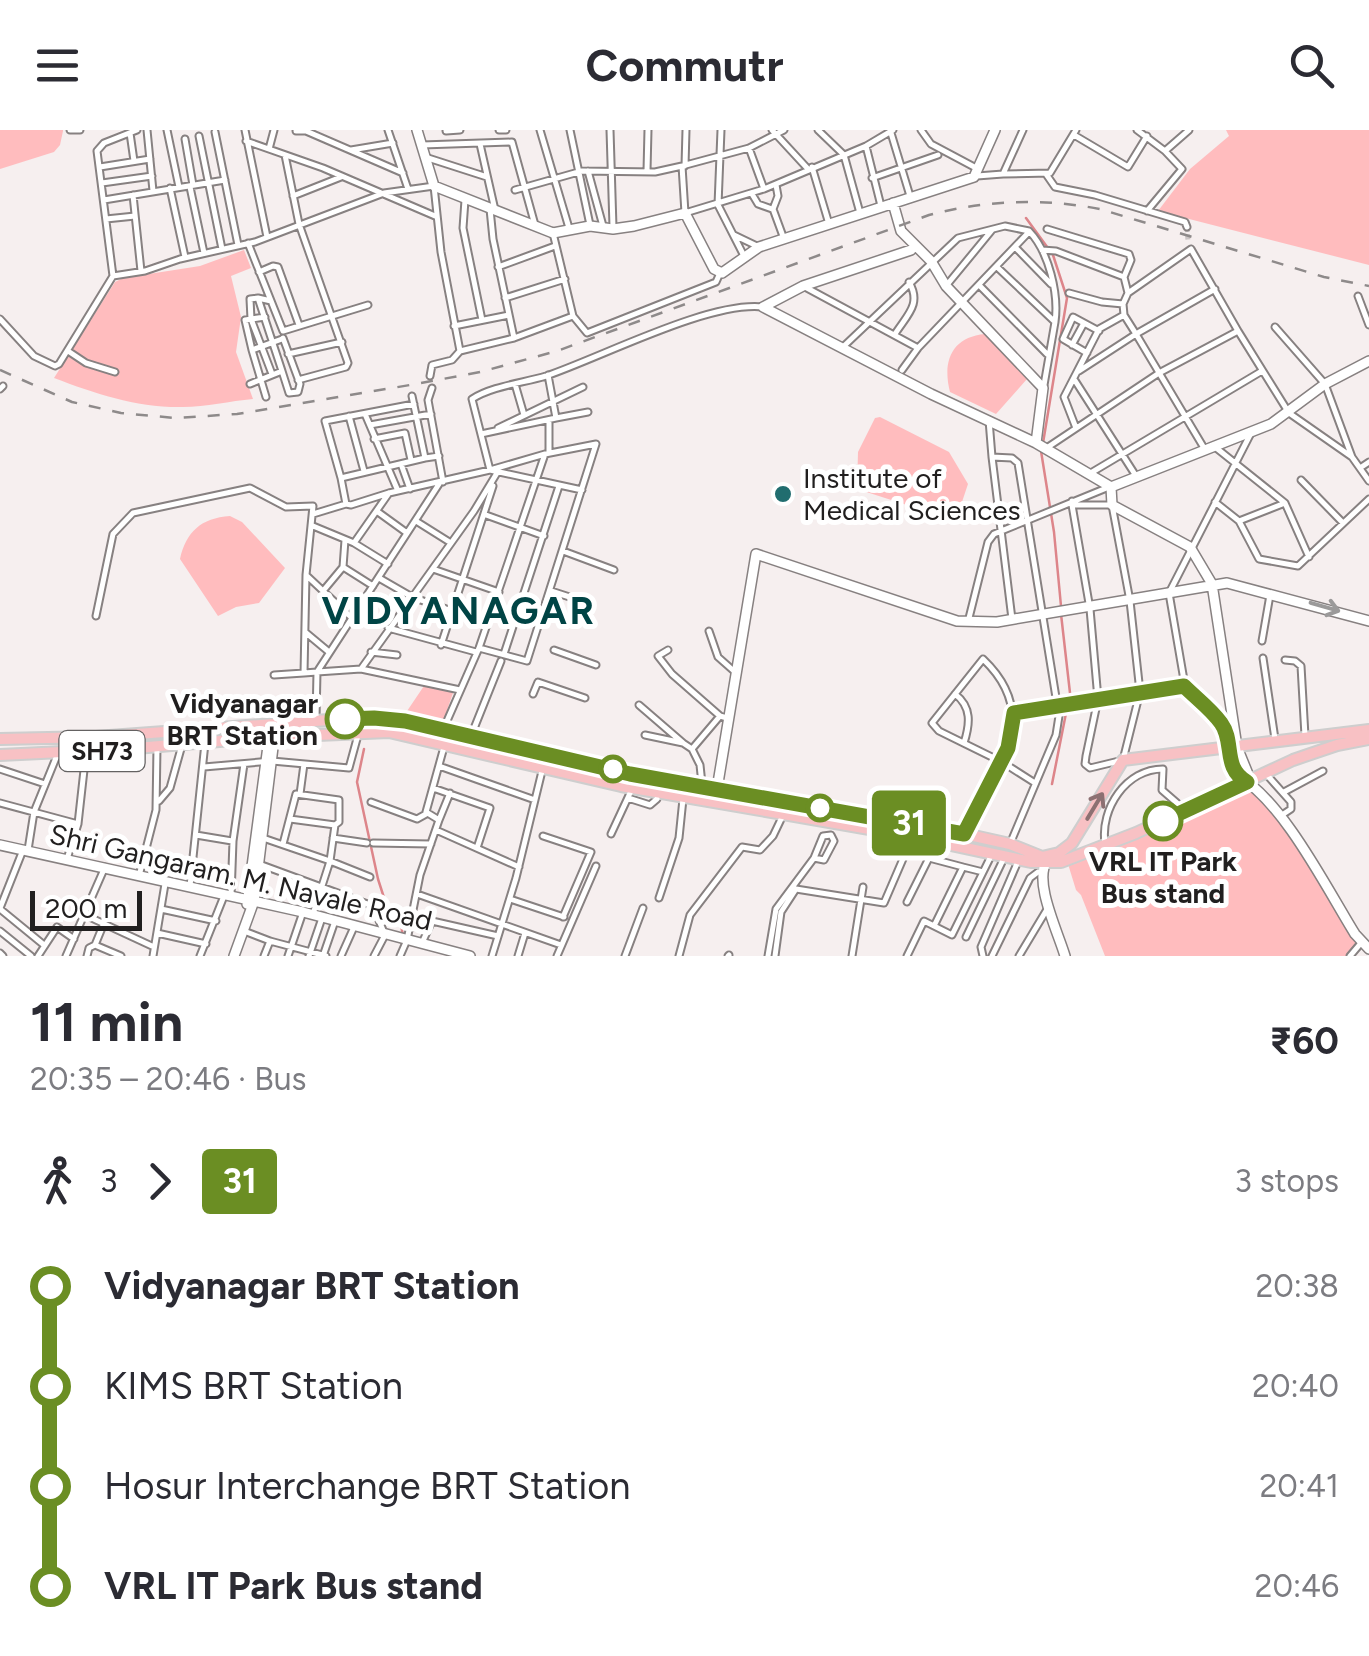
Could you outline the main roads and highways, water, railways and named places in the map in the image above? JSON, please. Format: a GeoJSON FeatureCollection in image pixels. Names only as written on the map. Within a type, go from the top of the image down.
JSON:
{"type":"FeatureCollection","features":[{"type":"Feature","properties":{"kind":"main road","name":"SH73"},"geometry":{"type":"LineString","coordinates":[[0,739],[96,737],[380,718],[702,787],[1010,844],[1037,865]]}},
{"type":"Feature","properties":{"kind":"main road"},"geometry":{"type":"LineString","coordinates":[[1037,865],[1072,843],[1122,760],[1369,730]]}},
{"type":"Feature","properties":{"kind":"main road","name":"SH73"},"geometry":{"type":"LineString","coordinates":[[0,755],[389,732],[543,767],[630,793],[683,797],[784,814],[1037,865],[1076,858],[1331,746],[1369,739]]}},
{"type":"Feature","properties":{"kind":"waterway"},"geometry":{"type":"LineString","coordinates":[[1026,218],[1053,255],[1067,298],[1043,443]]}},
{"type":"Feature","properties":{"kind":"waterway"},"geometry":{"type":"LineString","coordinates":[[1041,451],[1061,606]]}},
{"type":"Feature","properties":{"kind":"waterway"},"geometry":{"type":"LineString","coordinates":[[1052,784],[1070,693],[1061,614]]}},
{"type":"Feature","properties":{"kind":"waterway"},"geometry":{"type":"LineString","coordinates":[[364,749],[357,782],[378,879],[386,904],[399,917],[403,935]]}},
{"type":"Feature","properties":{"kind":"tunnel"},"geometry":{"type":"LineString","coordinates":[[1187,227],[1188,241]]}},
{"type":"Feature","properties":{"kind":"railway"},"geometry":{"type":"LineString","coordinates":[[0,370],[72,402],[121,413],[175,418],[237,414],[480,372],[557,351],[929,215],[1014,202],[1100,209],[1324,277],[1369,286]]}},
{"type":"Feature","properties":{"kind":"place","name":"Institute of Medical Sciences"},"geometry":{"type":"Point","coordinates":[783,494]}},
{"type":"Feature","properties":{"kind":"place","name":"Vidyanagar BRT Station"},"geometry":{"type":"Point","coordinates":[345,719]}},
{"type":"Feature","properties":{"kind":"place","name":"VRL IT Park Bus stand"},"geometry":{"type":"Point","coordinates":[1163,821]}},
{"type":"Feature","properties":{"kind":"district","name":"VIDYANAGAR"},"geometry":{"type":"Point","coordinates":[459,611]}}]}
